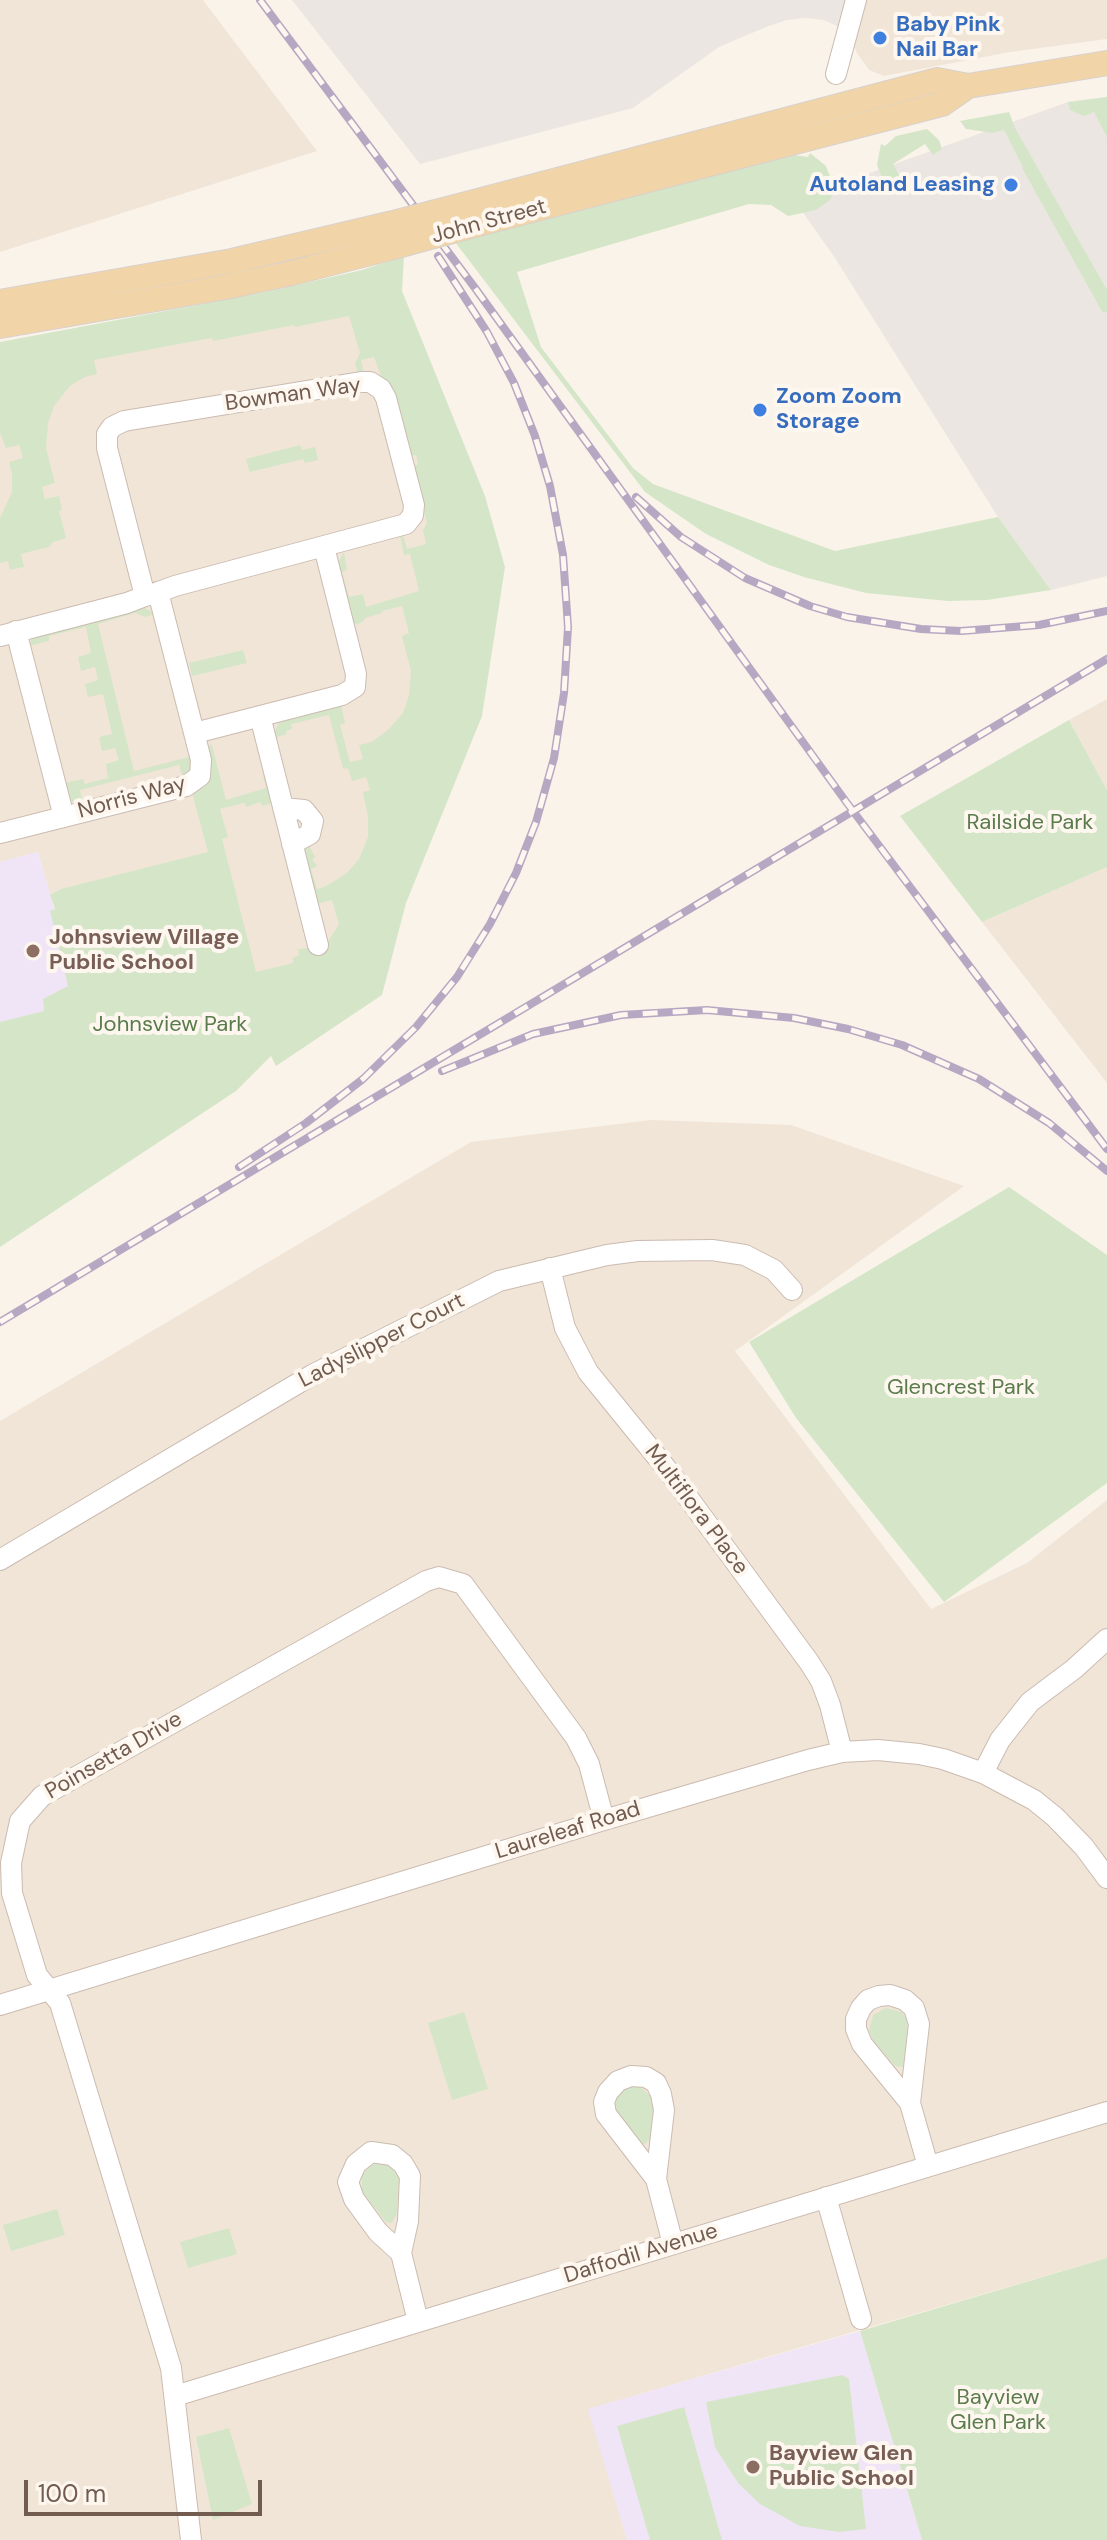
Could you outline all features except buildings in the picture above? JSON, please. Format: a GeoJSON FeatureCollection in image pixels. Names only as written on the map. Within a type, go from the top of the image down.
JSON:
{"type":"FeatureCollection","features":[{"type":"Feature","properties":{"kind":"main road","name":"John Street"},"geometry":{"type":"LineString","coordinates":[[0,302],[390,236],[937,80],[968,86],[1107,63]]}},
{"type":"Feature","properties":{"kind":"main road","name":"John Street"},"geometry":{"type":"LineString","coordinates":[[0,326],[292,273],[390,236]]}},
{"type":"Feature","properties":{"kind":"street"},"geometry":{"type":"LineString","coordinates":[[836,74],[856,0]]}},
{"type":"Feature","properties":{"kind":"street","name":"Bowman Way"},"geometry":{"type":"LineString","coordinates":[[8,634],[398,528],[409,522],[414,512],[386,398],[378,386],[361,382],[124,421],[112,427],[106,443],[152,594]]}},
{"type":"Feature","properties":{"kind":"street"},"geometry":{"type":"LineString","coordinates":[[195,733],[346,694],[355,687],[356,674],[324,547]]}},
{"type":"Feature","properties":{"kind":"street","name":"Norris Way"},"geometry":{"type":"LineString","coordinates":[[8,634],[64,817],[194,782],[202,768],[195,733],[152,594]]}},
{"type":"Feature","properties":{"kind":"street"},"geometry":{"type":"LineString","coordinates":[[260,716],[318,945]]}},
{"type":"Feature","properties":{"kind":"street"},"geometry":{"type":"LineString","coordinates":[[0,833],[64,817]]}},
{"type":"Feature","properties":{"kind":"street","name":"Ladyslipper Court"},"geometry":{"type":"LineString","coordinates":[[0,1560],[312,1375],[499,1281],[638,1251],[712,1250],[745,1255],[774,1270],[792,1290]]}},
{"type":"Feature","properties":{"kind":"street","name":"Multiflora Place"},"geometry":{"type":"LineString","coordinates":[[550,1268],[565,1328],[588,1372],[670,1473],[809,1662],[821,1681],[830,1705],[842,1752]]}},
{"type":"Feature","properties":{"kind":"street","name":"Poinsetta Drive"},"geometry":{"type":"LineString","coordinates":[[191,2540],[171,2368],[60,2003],[37,1975],[12,1893],[10,1876],[20,1821],[33,1804],[55,1788],[431,1579],[448,1578],[463,1584],[576,1738],[589,1764],[604,1820]]}},
{"type":"Feature","properties":{"kind":"street"},"geometry":{"type":"LineString","coordinates":[[983,1773],[1006,1732],[1030,1702],[1107,1639]]}},
{"type":"Feature","properties":{"kind":"street","name":"Laureleaf Road"},"geometry":{"type":"LineString","coordinates":[[0,2005],[604,1820],[842,1752],[878,1750],[919,1754],[952,1761],[983,1773],[1034,1800],[1055,1817],[1084,1847],[1107,1878]]}},
{"type":"Feature","properties":{"kind":"street"},"geometry":{"type":"LineString","coordinates":[[910,2103],[862,2044],[856,2029],[861,2008],[868,2000],[879,1996],[890,1995],[905,2000],[914,2008],[919,2024],[910,2103],[928,2166]]}},
{"type":"Feature","properties":{"kind":"street"},"geometry":{"type":"LineString","coordinates":[[656,2179],[606,2114],[604,2102],[608,2092],[618,2081],[631,2076],[646,2077],[656,2083],[661,2094],[664,2110],[656,2179],[673,2244]]}},
{"type":"Feature","properties":{"kind":"street","name":"Daffodil Avenue"},"geometry":{"type":"LineString","coordinates":[[175,2396],[1107,2112]]}},
{"type":"Feature","properties":{"kind":"street"},"geometry":{"type":"LineString","coordinates":[[401,2253],[378,2232],[354,2199],[348,2182],[356,2164],[371,2152],[392,2155],[403,2164],[410,2176],[408,2221],[401,2253],[418,2321]]}},
{"type":"Feature","properties":{"kind":"street"},"geometry":{"type":"LineString","coordinates":[[826,2197],[861,2319]]}},
{"type":"Feature","properties":{"kind":"shaded area"},"geometry":{"type":"Polygon","coordinates":[[[0,0],[203,0],[317,151],[0,252],[0,0]]]}},
{"type":"Feature","properties":{"kind":"shaded area"},"geometry":{"type":"Polygon","coordinates":[[[292,0],[844,0],[845,3],[843,22],[839,27],[824,20],[805,18],[766,27],[719,47],[633,108],[420,164],[292,0]]]}},
{"type":"Feature","properties":{"kind":"shaded area"},"geometry":{"type":"Polygon","coordinates":[[[844,0],[1107,0],[1107,39],[1010,52],[884,76],[869,70],[857,53],[843,22],[844,0]]]}},
{"type":"Feature","properties":{"kind":"shaded area"},"geometry":{"type":"Polygon","coordinates":[[[1107,97],[1107,576],[1051,590],[998,517],[835,258],[794,200],[1068,102],[1107,97]]]}},
{"type":"Feature","properties":{"kind":"shaded area"},"geometry":{"type":"Polygon","coordinates":[[[377,281],[455,517],[455,737],[271,1055],[208,855],[50,895],[38,852],[0,862],[0,360],[377,281]]]}},
{"type":"Feature","properties":{"kind":"shaded area"},"geometry":{"type":"Polygon","coordinates":[[[1107,699],[1107,790],[1069,720],[1107,699]]]}},
{"type":"Feature","properties":{"kind":"shaded area","name":"Johnsview Village Public School"},"geometry":{"type":"Polygon","coordinates":[[[38,852],[82,1006],[0,1030],[0,862],[38,852]]]}},
{"type":"Feature","properties":{"kind":"shaded area"},"geometry":{"type":"Polygon","coordinates":[[[1107,867],[1107,1083],[982,922],[1107,867]]]}},
{"type":"Feature","properties":{"kind":"shaded area"},"geometry":{"type":"Polygon","coordinates":[[[651,1120],[791,1125],[964,1186],[735,1351],[931,1609],[1027,1563],[1107,1500],[1107,2258],[589,2409],[627,2540],[0,2540],[0,1421],[471,1142],[651,1120]]]}},
{"type":"Feature","properties":{"kind":"shaded area","name":"Bayview Glen Public School"},"geometry":{"type":"Polygon","coordinates":[[[860,2331],[922,2540],[627,2540],[588,2409],[860,2331]]]}},
{"type":"Feature","properties":{"kind":"green space"},"geometry":{"type":"Polygon","coordinates":[[[1107,97],[1107,137],[1094,112],[1084,116],[1070,110],[1068,102],[1107,97]]]}},
{"type":"Feature","properties":{"kind":"green space"},"geometry":{"type":"Polygon","coordinates":[[[1009,112],[1015,128],[1107,290],[1107,311],[1103,313],[1004,130],[993,133],[966,129],[960,121],[1009,112]]]}},
{"type":"Feature","properties":{"kind":"green space"},"geometry":{"type":"Polygon","coordinates":[[[927,129],[939,140],[942,149],[933,155],[925,144],[893,164],[900,177],[885,185],[877,165],[881,144],[885,146],[896,136],[927,129]]]}},
{"type":"Feature","properties":{"kind":"green space"},"geometry":{"type":"Polygon","coordinates":[[[810,153],[826,166],[835,190],[830,200],[816,210],[788,216],[771,205],[749,204],[517,272],[541,347],[633,468],[653,484],[835,551],[998,517],[1051,590],[987,600],[948,601],[866,593],[769,565],[706,534],[645,492],[455,242],[794,155],[808,157],[810,153]]]}},
{"type":"Feature","properties":{"kind":"green space","name":"Johnsview Park"},"geometry":{"type":"Polygon","coordinates":[[[404,256],[402,291],[485,496],[505,567],[482,716],[406,903],[382,995],[276,1066],[271,1056],[236,1091],[0,1247],[0,1022],[44,1011],[43,999],[68,986],[50,911],[55,909],[50,895],[61,889],[208,852],[192,793],[207,780],[211,742],[226,800],[266,788],[263,775],[266,774],[273,803],[262,806],[260,802],[246,807],[244,803],[220,809],[228,837],[222,839],[256,972],[293,963],[293,957],[299,956],[298,949],[309,948],[319,956],[339,924],[332,900],[317,904],[305,849],[309,845],[315,857],[312,859],[317,866],[311,869],[317,889],[347,873],[359,859],[368,837],[363,792],[370,790],[366,777],[352,781],[348,768],[343,769],[329,715],[291,724],[292,729],[286,731],[287,734],[274,738],[274,733],[280,721],[341,705],[345,723],[340,725],[350,762],[363,759],[359,745],[371,742],[387,731],[403,713],[409,695],[411,671],[402,636],[409,633],[402,606],[382,611],[353,625],[338,563],[344,552],[347,570],[342,572],[349,597],[363,594],[366,607],[419,591],[410,554],[404,555],[400,536],[403,535],[407,549],[426,544],[423,530],[427,523],[413,467],[418,464],[416,455],[410,456],[374,357],[361,360],[364,373],[358,374],[355,363],[360,353],[349,316],[94,360],[97,374],[70,386],[54,406],[48,423],[46,448],[55,483],[42,487],[45,499],[59,496],[62,510],[59,511],[66,538],[53,542],[49,547],[21,554],[24,567],[10,570],[8,561],[0,563],[0,518],[12,492],[9,462],[23,458],[19,445],[6,448],[0,433],[0,342],[261,293],[362,270],[404,256]]]}},
{"type":"Feature","properties":{"kind":"green space"},"geometry":{"type":"Polygon","coordinates":[[[300,445],[302,450],[315,447],[318,460],[305,463],[303,459],[250,472],[246,459],[300,445]]]}},
{"type":"Feature","properties":{"kind":"green space"},"geometry":{"type":"Polygon","coordinates":[[[143,607],[156,614],[145,617],[135,613],[98,624],[134,771],[193,756],[195,766],[183,779],[179,765],[80,790],[83,805],[74,803],[67,796],[64,783],[83,779],[85,784],[108,778],[106,764],[119,760],[115,748],[102,751],[99,737],[112,734],[103,694],[88,697],[85,684],[98,680],[95,667],[81,671],[78,657],[91,653],[86,627],[49,636],[49,641],[30,646],[30,642],[34,637],[143,607]]]}},
{"type":"Feature","properties":{"kind":"green space"},"geometry":{"type":"Polygon","coordinates":[[[243,650],[247,663],[192,676],[189,663],[243,650]]]}},
{"type":"Feature","properties":{"kind":"green space","name":"Railside Park"},"geometry":{"type":"Polygon","coordinates":[[[1069,720],[1107,790],[1107,867],[982,922],[900,816],[1069,720]]]}},
{"type":"Feature","properties":{"kind":"green space","name":"Glencrest Park"},"geometry":{"type":"Polygon","coordinates":[[[1009,1187],[1107,1255],[1107,1483],[944,1602],[796,1418],[749,1342],[1009,1187]]]}},
{"type":"Feature","properties":{"kind":"green space"},"geometry":{"type":"Polygon","coordinates":[[[886,2008],[901,2012],[908,2021],[902,2067],[895,2066],[869,2031],[873,2015],[886,2008]]]}},
{"type":"Feature","properties":{"kind":"green space"},"geometry":{"type":"Polygon","coordinates":[[[464,2012],[488,2089],[452,2100],[428,2023],[464,2012]]]}},
{"type":"Feature","properties":{"kind":"green space"},"geometry":{"type":"Polygon","coordinates":[[[628,2087],[640,2087],[652,2097],[651,2138],[645,2144],[617,2116],[614,2106],[617,2095],[628,2087]]]}},
{"type":"Feature","properties":{"kind":"green space"},"geometry":{"type":"Polygon","coordinates":[[[374,2164],[388,2165],[399,2176],[397,2213],[392,2223],[386,2222],[362,2192],[362,2174],[374,2164]]]}},
{"type":"Feature","properties":{"kind":"green space"},"geometry":{"type":"Polygon","coordinates":[[[57,2209],[65,2235],[11,2251],[3,2225],[57,2209]]]}},
{"type":"Feature","properties":{"kind":"green space"},"geometry":{"type":"Polygon","coordinates":[[[229,2228],[237,2254],[188,2268],[180,2242],[229,2228]]]}},
{"type":"Feature","properties":{"kind":"green space","name":"Bayview Glen Park"},"geometry":{"type":"Polygon","coordinates":[[[1107,2258],[1107,2540],[922,2540],[860,2331],[1107,2258]]]}},
{"type":"Feature","properties":{"kind":"green space"},"geometry":{"type":"Polygon","coordinates":[[[842,2375],[849,2379],[866,2529],[839,2532],[800,2526],[760,2504],[738,2483],[715,2447],[706,2402],[842,2375]]]}},
{"type":"Feature","properties":{"kind":"green space"},"geometry":{"type":"Polygon","coordinates":[[[684,2407],[722,2540],[650,2540],[617,2426],[684,2407]]]}},
{"type":"Feature","properties":{"kind":"green space"},"geometry":{"type":"Polygon","coordinates":[[[229,2428],[252,2504],[213,2520],[196,2437],[229,2428]]]}},
{"type":"Feature","properties":{"kind":"railway"},"geometry":{"type":"LineString","coordinates":[[260,0],[475,288],[847,803],[1107,1149]]}},
{"type":"Feature","properties":{"kind":"railway"},"geometry":{"type":"LineString","coordinates":[[239,1167],[306,1123],[363,1079],[416,1027],[457,977],[490,924],[516,873],[536,822],[554,758],[564,693],[568,627],[563,555],[550,486],[514,383],[487,332],[438,256]]}},
{"type":"Feature","properties":{"kind":"railway"},"geometry":{"type":"LineString","coordinates":[[636,497],[681,537],[745,578],[810,606],[847,617],[921,629],[961,631],[1039,625],[1107,611]]}},
{"type":"Feature","properties":{"kind":"railway"},"geometry":{"type":"LineString","coordinates":[[0,1322],[1107,659]]}},
{"type":"Feature","properties":{"kind":"railway"},"geometry":{"type":"LineString","coordinates":[[442,1071],[533,1034],[621,1015],[707,1010],[794,1018],[848,1029],[902,1045],[979,1079],[1049,1123],[1107,1171]]}},
{"type":"Feature","properties":{"kind":"place","name":"Baby Pink Nail Bar"},"geometry":{"type":"Point","coordinates":[880,38]}},
{"type":"Feature","properties":{"kind":"place","name":"Autoland Leasing"},"geometry":{"type":"Point","coordinates":[1011,185]}},
{"type":"Feature","properties":{"kind":"place","name":"Zoom Zoom Storage"},"geometry":{"type":"Point","coordinates":[760,410]}},
{"type":"Feature","properties":{"kind":"place","name":"Johnsview Village Public School"},"geometry":{"type":"Point","coordinates":[33,951]}},
{"type":"Feature","properties":{"kind":"place","name":"Bayview Glen Public School"},"geometry":{"type":"Point","coordinates":[753,2467]}}]}
